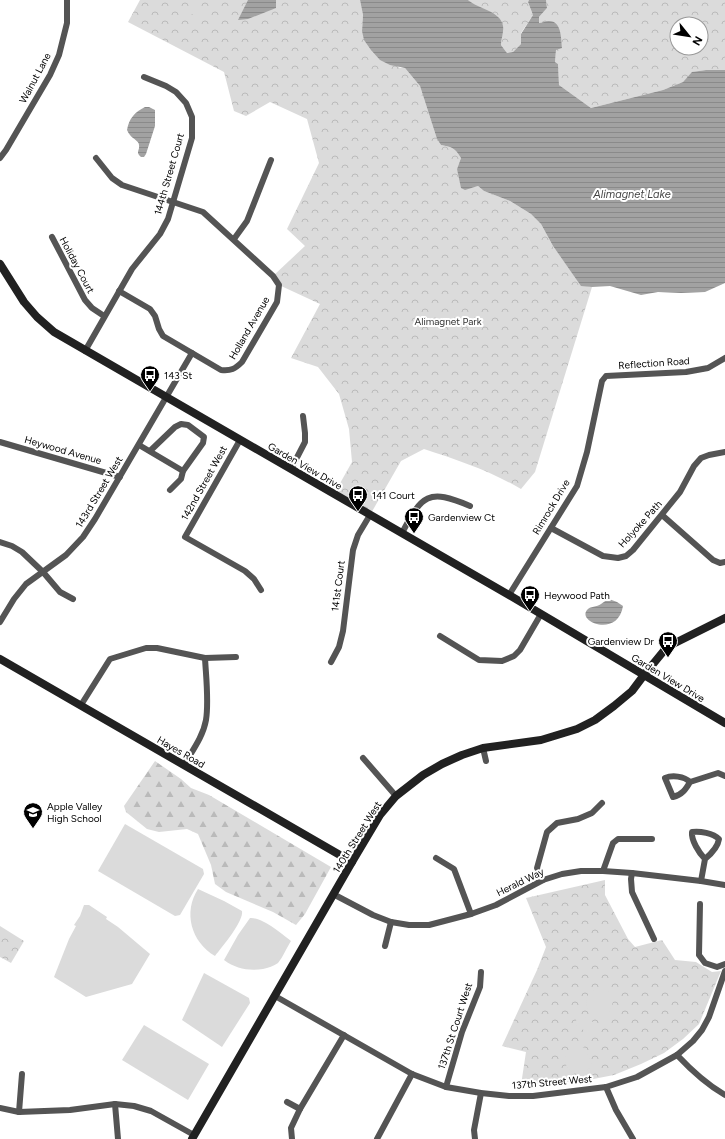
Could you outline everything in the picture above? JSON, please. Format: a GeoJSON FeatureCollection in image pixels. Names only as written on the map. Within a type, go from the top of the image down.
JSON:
{"type":"FeatureCollection","features":[{"type":"Feature","properties":{"kind":"street","name":"Walnut Lane"},"geometry":{"type":"LineString","coordinates":[[0,158],[50,75],[59,55],[67,23],[67,0]]}},
{"type":"Feature","properties":{"kind":"street","name":"144th Street Court"},"geometry":{"type":"LineString","coordinates":[[85,351],[132,269],[160,234],[168,219],[192,138],[192,117],[186,103],[176,92],[144,77]]}},
{"type":"Feature","properties":{"kind":"street","name":"Holland Avenue"},"geometry":{"type":"LineString","coordinates":[[96,158],[112,178],[122,185],[203,212],[274,276],[279,285],[277,302],[242,362],[236,368],[229,370],[221,370],[163,336],[158,329],[155,316],[150,310],[119,291]]}},
{"type":"Feature","properties":{"kind":"street"},"geometry":{"type":"LineString","coordinates":[[234,239],[247,221],[272,160]]}},
{"type":"Feature","properties":{"kind":"street","name":"Holiday Court"},"geometry":{"type":"LineString","coordinates":[[52,237],[85,300],[92,308],[104,316]]}},
{"type":"Feature","properties":{"kind":"street","name":"Garden View Drive"},"geometry":{"type":"LineString","coordinates":[[0,264],[24,302],[36,317],[54,332],[509,595],[725,723]]}},
{"type":"Feature","properties":{"kind":"street","name":"143rd Street West"},"geometry":{"type":"LineString","coordinates":[[0,622],[14,599],[26,584],[66,555],[83,537],[139,445],[192,353]]}},
{"type":"Feature","properties":{"kind":"street","name":"Reflection Road"},"geometry":{"type":"LineString","coordinates":[[606,376],[686,372],[708,368],[725,358]]}},
{"type":"Feature","properties":{"kind":"street","name":"Rimrock Drive"},"geometry":{"type":"LineString","coordinates":[[509,595],[577,486],[587,452],[602,381],[606,376]]}},
{"type":"Feature","properties":{"kind":"street"},"geometry":{"type":"LineString","coordinates":[[291,469],[305,442],[303,416]]}},
{"type":"Feature","properties":{"kind":"street"},"geometry":{"type":"LineString","coordinates":[[150,451],[175,427],[181,424],[188,425],[204,437],[203,443],[183,471],[181,479],[170,490]]}},
{"type":"Feature","properties":{"kind":"street","name":"142nd Street West"},"geometry":{"type":"LineString","coordinates":[[240,440],[185,536],[245,571],[254,579],[261,590]]}},
{"type":"Feature","properties":{"kind":"street","name":"Heywood Avenue"},"geometry":{"type":"LineString","coordinates":[[0,442],[120,477]]}},
{"type":"Feature","properties":{"kind":"street"},"geometry":{"type":"LineString","coordinates":[[139,445],[183,471]]}},
{"type":"Feature","properties":{"kind":"street","name":"Holyoke Path"},"geometry":{"type":"LineString","coordinates":[[551,528],[603,556],[618,558],[626,556],[633,550],[680,492],[694,466],[701,458],[725,452]]}},
{"type":"Feature","properties":{"kind":"street"},"geometry":{"type":"LineString","coordinates":[[402,533],[410,517],[419,504],[426,498],[435,496],[453,499],[470,506]]}},
{"type":"Feature","properties":{"kind":"street","name":"141st Court"},"geometry":{"type":"LineString","coordinates":[[331,662],[343,631],[353,550],[358,535],[370,515]]}},
{"type":"Feature","properties":{"kind":"street"},"geometry":{"type":"LineString","coordinates":[[662,515],[713,560],[720,563],[725,562]]}},
{"type":"Feature","properties":{"kind":"street"},"geometry":{"type":"LineString","coordinates":[[0,542],[12,546],[22,552],[43,572],[60,592],[73,599]]}},
{"type":"Feature","properties":{"kind":"street"},"geometry":{"type":"LineString","coordinates":[[440,636],[479,660],[502,661],[514,656],[520,650],[541,614]]}},
{"type":"Feature","properties":{"kind":"street","name":"140th Street West"},"geometry":{"type":"LineString","coordinates":[[193,1137],[352,862],[380,815],[396,796],[423,775],[462,755],[483,748],[541,740],[577,729],[595,720],[632,691],[667,647],[725,618]]}},
{"type":"Feature","properties":{"kind":"street"},"geometry":{"type":"LineString","coordinates":[[81,705],[110,660],[146,648],[157,648],[205,658],[236,657]]}},
{"type":"Feature","properties":{"kind":"street"},"geometry":{"type":"LineString","coordinates":[[184,765],[201,736],[206,722],[207,709],[205,658]]}},
{"type":"Feature","properties":{"kind":"street","name":"Hayes Road"},"geometry":{"type":"LineString","coordinates":[[0,659],[352,862]]}},
{"type":"Feature","properties":{"kind":"street"},"geometry":{"type":"LineString","coordinates":[[483,748],[486,761]]}},
{"type":"Feature","properties":{"kind":"street"},"geometry":{"type":"LineString","coordinates":[[363,758],[396,796]]}},
{"type":"Feature","properties":{"kind":"street"},"geometry":{"type":"LineString","coordinates":[[690,782],[718,773],[725,776]]}},
{"type":"Feature","properties":{"kind":"street"},"geometry":{"type":"LineString","coordinates":[[543,880],[536,868],[547,832],[557,822],[578,819],[592,813],[602,803]]}},
{"type":"Feature","properties":{"kind":"street"},"geometry":{"type":"LineString","coordinates":[[701,881],[706,859],[719,843],[719,839],[716,835],[696,831],[692,832],[691,836],[701,855],[706,859]]}},
{"type":"Feature","properties":{"kind":"street"},"geometry":{"type":"LineString","coordinates":[[603,871],[613,843],[618,839],[652,839]]}},
{"type":"Feature","properties":{"kind":"street"},"geometry":{"type":"LineString","coordinates":[[436,858],[454,869],[471,914]]}},
{"type":"Feature","properties":{"kind":"street","name":"Herald Way"},"geometry":{"type":"LineString","coordinates":[[333,894],[373,915],[391,922],[409,925],[429,925],[471,914],[496,905],[543,880],[562,874],[581,871],[632,873],[725,885]]}},
{"type":"Feature","properties":{"kind":"street"},"geometry":{"type":"LineString","coordinates":[[632,873],[632,892],[654,938]]}},
{"type":"Feature","properties":{"kind":"street"},"geometry":{"type":"LineString","coordinates":[[700,904],[699,955],[704,963],[717,967],[725,964]]}},
{"type":"Feature","properties":{"kind":"street"},"geometry":{"type":"LineString","coordinates":[[385,946],[391,922]]}},
{"type":"Feature","properties":{"kind":"street","name":"137th Street West"},"geometry":{"type":"LineString","coordinates":[[275,996],[412,1074],[446,1086],[481,1093],[509,1096],[533,1096],[606,1087],[638,1077],[677,1055],[693,1042],[710,1017],[725,971]]}},
{"type":"Feature","properties":{"kind":"street","name":"137th St Court West"},"geometry":{"type":"LineString","coordinates":[[446,1086],[462,1032],[480,987],[481,972]]}},
{"type":"Feature","properties":{"kind":"street"},"geometry":{"type":"LineString","coordinates":[[292,1139],[291,1128],[300,1109],[344,1035]]}},
{"type":"Feature","properties":{"kind":"street"},"geometry":{"type":"LineString","coordinates":[[677,1055],[695,1074],[710,1086],[725,1095]]}},
{"type":"Feature","properties":{"kind":"street"},"geometry":{"type":"LineString","coordinates":[[19,1112],[22,1074]]}},
{"type":"Feature","properties":{"kind":"street"},"geometry":{"type":"LineString","coordinates":[[377,1139],[412,1074]]}},
{"type":"Feature","properties":{"kind":"street"},"geometry":{"type":"LineString","coordinates":[[606,1087],[616,1110],[633,1139]]}},
{"type":"Feature","properties":{"kind":"street"},"geometry":{"type":"LineString","coordinates":[[475,1139],[474,1130],[481,1093]]}},
{"type":"Feature","properties":{"kind":"street"},"geometry":{"type":"LineString","coordinates":[[287,1102],[300,1109]]}},
{"type":"Feature","properties":{"kind":"street"},"geometry":{"type":"LineString","coordinates":[[0,1108],[19,1112],[70,1110],[115,1104],[134,1106],[150,1110],[193,1137]]}},
{"type":"Feature","properties":{"kind":"street"},"geometry":{"type":"LineString","coordinates":[[115,1104],[118,1139]]}},
{"type":"Feature","properties":{"kind":"green space","name":"Alimagnet Park"},"geometry":{"type":"Polygon","coordinates":[[[140,0],[360,0],[363,15],[362,31],[400,68],[405,68],[420,86],[437,139],[441,145],[453,148],[459,155],[461,158],[457,169],[471,188],[478,186],[484,191],[510,201],[531,214],[541,224],[553,246],[581,285],[592,287],[535,472],[521,489],[474,466],[424,449],[401,461],[370,515],[334,494],[352,462],[349,429],[339,394],[318,367],[291,358],[320,304],[279,285],[273,276],[305,246],[287,229],[319,163],[307,119],[270,102],[246,116],[234,111],[224,72],[128,22],[140,0]]]}},
{"type":"Feature","properties":{"kind":"green space"},"geometry":{"type":"Polygon","coordinates":[[[468,0],[529,0],[528,2],[533,15],[521,33],[521,44],[513,52],[507,53],[501,45],[503,27],[487,11],[474,5],[468,0]]]}},
{"type":"Feature","properties":{"kind":"green space"},"geometry":{"type":"Polygon","coordinates":[[[546,0],[725,0],[725,70],[693,72],[683,82],[663,90],[591,108],[559,85],[558,64],[555,62],[556,49],[548,21],[539,23],[539,17],[547,8],[546,0]]]}},
{"type":"Feature","properties":{"kind":"green space"},"geometry":{"type":"Polygon","coordinates":[[[193,2],[209,10],[204,20],[188,12],[193,2]]]}},
{"type":"Feature","properties":{"kind":"green space"},"geometry":{"type":"Polygon","coordinates":[[[155,761],[181,779],[191,788],[209,795],[331,867],[305,914],[296,925],[273,912],[226,892],[215,884],[211,865],[198,834],[187,829],[159,832],[147,829],[126,812],[124,806],[155,761]]]}},
{"type":"Feature","properties":{"kind":"green space"},"geometry":{"type":"Polygon","coordinates":[[[125,824],[203,869],[204,874],[180,915],[175,916],[98,871],[125,824]]]}},
{"type":"Feature","properties":{"kind":"green space"},"geometry":{"type":"Polygon","coordinates":[[[605,880],[605,895],[628,939],[635,947],[662,940],[675,960],[696,962],[712,972],[721,971],[699,1024],[683,1039],[664,1053],[614,1075],[583,1081],[521,1085],[526,1052],[502,1046],[546,947],[526,898],[605,880]]]}},
{"type":"Feature","properties":{"kind":"green space"},"geometry":{"type":"Polygon","coordinates":[[[198,889],[242,911],[240,921],[215,956],[200,943],[192,926],[190,917],[191,907],[193,898],[198,889]]]}},
{"type":"Feature","properties":{"kind":"green space"},"geometry":{"type":"Polygon","coordinates":[[[84,905],[89,905],[107,917],[106,919],[118,927],[150,954],[132,984],[86,997],[54,977],[69,939],[76,926],[74,925],[80,916],[84,905]]]}},
{"type":"Feature","properties":{"kind":"green space"},"geometry":{"type":"Polygon","coordinates":[[[250,918],[255,918],[266,923],[291,941],[280,961],[275,965],[263,969],[253,970],[238,967],[224,960],[238,935],[250,918]]]}},
{"type":"Feature","properties":{"kind":"green space"},"geometry":{"type":"Polygon","coordinates":[[[0,926],[24,941],[11,963],[0,957],[0,926]]]}},
{"type":"Feature","properties":{"kind":"green space"},"geometry":{"type":"Polygon","coordinates":[[[204,973],[249,998],[250,1003],[222,1047],[182,1020],[204,973]]]}},
{"type":"Feature","properties":{"kind":"green space"},"geometry":{"type":"Polygon","coordinates":[[[597,989],[607,990],[614,998],[608,1017],[603,1017],[588,1009],[586,1002],[587,997],[591,992],[597,989]]]}},
{"type":"Feature","properties":{"kind":"green space"},"geometry":{"type":"Polygon","coordinates":[[[580,1014],[596,1024],[590,1034],[574,1024],[580,1014]]]}},
{"type":"Feature","properties":{"kind":"green space"},"geometry":{"type":"Polygon","coordinates":[[[144,1025],[209,1064],[188,1100],[122,1060],[144,1025]]]}},
{"type":"Feature","properties":{"kind":"green space"},"geometry":{"type":"Polygon","coordinates":[[[579,1046],[585,1048],[592,1064],[590,1068],[582,1071],[570,1071],[567,1068],[565,1060],[566,1055],[573,1048],[579,1046]]]}},
{"type":"Feature","properties":{"kind":"water"},"geometry":{"type":"Polygon","coordinates":[[[248,0],[276,0],[276,8],[248,19],[238,20],[248,0]]]}},
{"type":"Feature","properties":{"kind":"water","name":"Alimagnet Lake"},"geometry":{"type":"Polygon","coordinates":[[[360,0],[468,0],[494,14],[501,21],[503,28],[501,45],[507,53],[513,52],[521,44],[521,34],[533,15],[528,2],[529,0],[546,0],[547,8],[539,17],[539,23],[547,21],[553,22],[560,31],[562,48],[556,50],[555,62],[558,64],[559,85],[591,108],[663,90],[683,82],[692,72],[725,70],[725,283],[705,292],[658,292],[641,295],[610,286],[581,286],[553,246],[541,224],[531,214],[510,201],[484,191],[478,186],[465,190],[461,188],[457,169],[461,158],[455,150],[451,147],[441,145],[437,139],[420,86],[405,68],[390,65],[380,60],[364,40],[362,31],[363,15],[360,0]]]}},
{"type":"Feature","properties":{"kind":"water"},"geometry":{"type":"Polygon","coordinates":[[[145,107],[155,110],[155,126],[146,154],[144,157],[141,157],[138,153],[139,144],[127,130],[129,122],[133,116],[145,107]]]}},
{"type":"Feature","properties":{"kind":"water"},"geometry":{"type":"Polygon","coordinates":[[[609,599],[623,606],[620,616],[614,622],[599,624],[588,619],[585,615],[588,609],[609,599]]]}},
{"type":"Feature","properties":{"kind":"place","name":"143 St"},"geometry":{"type":"Point","coordinates":[150,392]}},
{"type":"Feature","properties":{"kind":"place","name":"141 Court"},"geometry":{"type":"Point","coordinates":[358,512]}},
{"type":"Feature","properties":{"kind":"place","name":"Gardenview Ct"},"geometry":{"type":"Point","coordinates":[414,534]}},
{"type":"Feature","properties":{"kind":"place","name":"Heywood Path"},"geometry":{"type":"Point","coordinates":[530,612]}},
{"type":"Feature","properties":{"kind":"place","name":"Gardenview Dr"},"geometry":{"type":"Point","coordinates":[668,658]}},
{"type":"Feature","properties":{"kind":"place","name":"Apple Valley High School"},"geometry":{"type":"Point","coordinates":[33,829]}}]}
